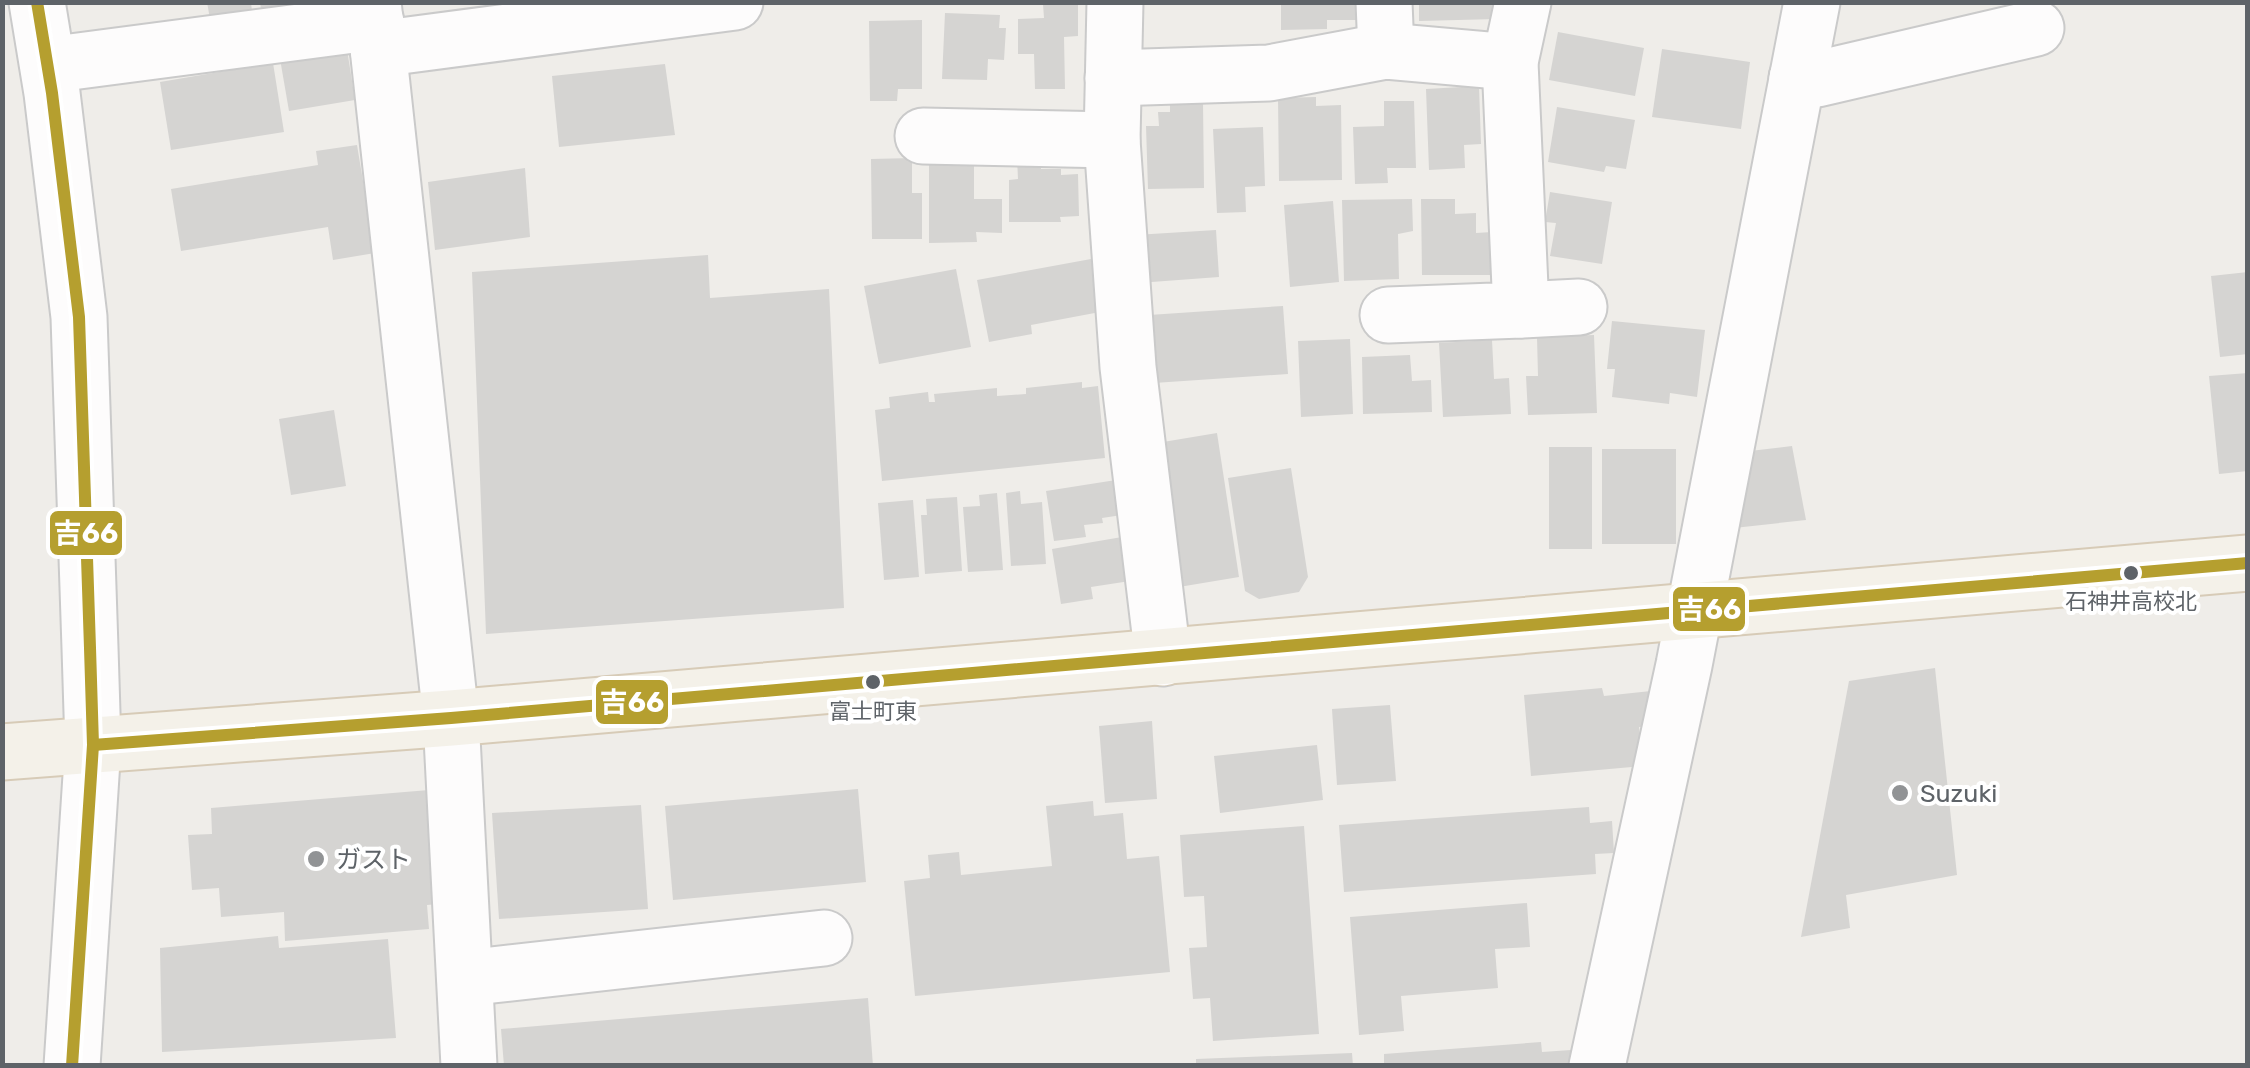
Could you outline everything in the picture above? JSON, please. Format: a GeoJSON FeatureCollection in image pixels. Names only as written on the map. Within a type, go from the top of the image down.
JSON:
{"type":"FeatureCollection","features":[{"type":"Feature","properties":{"kind":"main road"},"geometry":{"type":"LineString","coordinates":[[2,752],[1162,658],[2248,562]]}},
{"type":"Feature","properties":{"kind":"street"},"geometry":{"type":"LineString","coordinates":[[37,2],[79,317],[93,745],[72,1066]]}},
{"type":"Feature","properties":{"kind":"street"},"geometry":{"type":"LineString","coordinates":[[48,65],[376,24],[735,2]]}},
{"type":"Feature","properties":{"kind":"street"},"geometry":{"type":"LineString","coordinates":[[1115,2],[1112,140],[1128,367],[1162,658]]}},
{"type":"Feature","properties":{"kind":"street"},"geometry":{"type":"LineString","coordinates":[[1522,310],[1510,62],[1523,2]]}},
{"type":"Feature","properties":{"kind":"street"},"geometry":{"type":"LineString","coordinates":[[1597,1066],[1696,609],[1812,2]]}},
{"type":"Feature","properties":{"kind":"street"},"geometry":{"type":"LineString","coordinates":[[376,24],[451,718],[469,1066]]}},
{"type":"Feature","properties":{"kind":"street"},"geometry":{"type":"LineString","coordinates":[[1113,78],[1269,73],[1385,27],[1510,62]]}},
{"type":"Feature","properties":{"kind":"street"},"geometry":{"type":"LineString","coordinates":[[1798,78],[1817,79],[2036,28]]}},
{"type":"Feature","properties":{"kind":"street"},"geometry":{"type":"LineString","coordinates":[[923,136],[1112,140]]}},
{"type":"Feature","properties":{"kind":"street"},"geometry":{"type":"LineString","coordinates":[[1388,315],[1579,307]]}},
{"type":"Feature","properties":{"kind":"street"},"geometry":{"type":"LineString","coordinates":[[464,978],[824,938]]}},
{"type":"Feature","properties":{"kind":"building"},"geometry":{"type":"Polygon","coordinates":[[[207,2],[251,2],[252,12],[210,19],[207,2]]]}},
{"type":"Feature","properties":{"kind":"building"},"geometry":{"type":"Polygon","coordinates":[[[260,2],[288,2],[288,4],[261,9],[260,2]]]}},
{"type":"Feature","properties":{"kind":"building"},"geometry":{"type":"Polygon","coordinates":[[[1281,2],[1358,2],[1358,20],[1327,20],[1327,29],[1281,30],[1281,2]]]}},
{"type":"Feature","properties":{"kind":"building"},"geometry":{"type":"Polygon","coordinates":[[[1419,2],[1496,2],[1497,19],[1419,21],[1419,2]]]}},
{"type":"Feature","properties":{"kind":"building"},"geometry":{"type":"Polygon","coordinates":[[[1078,3],[1078,36],[1064,37],[1065,89],[1035,89],[1034,54],[1018,54],[1018,19],[1044,18],[1043,4],[1078,3]]]}},
{"type":"Feature","properties":{"kind":"building"},"geometry":{"type":"Polygon","coordinates":[[[945,13],[1000,15],[999,28],[1006,28],[1004,60],[988,59],[987,80],[942,79],[945,13]]]}},
{"type":"Feature","properties":{"kind":"building"},"geometry":{"type":"Polygon","coordinates":[[[922,20],[922,89],[898,89],[897,101],[870,101],[869,21],[922,20]]]}},
{"type":"Feature","properties":{"kind":"building"},"geometry":{"type":"Polygon","coordinates":[[[1558,32],[1644,48],[1635,96],[1549,80],[1558,32]]]}},
{"type":"Feature","properties":{"kind":"building"},"geometry":{"type":"Polygon","coordinates":[[[346,43],[355,100],[289,111],[279,53],[346,43]]]}},
{"type":"Feature","properties":{"kind":"building"},"geometry":{"type":"Polygon","coordinates":[[[1662,49],[1750,62],[1741,129],[1652,117],[1662,49]]]}},
{"type":"Feature","properties":{"kind":"building"},"geometry":{"type":"Polygon","coordinates":[[[273,63],[284,132],[171,150],[160,82],[273,63]]]}},
{"type":"Feature","properties":{"kind":"building"},"geometry":{"type":"Polygon","coordinates":[[[665,64],[675,135],[559,147],[552,76],[665,64]]]}},
{"type":"Feature","properties":{"kind":"building"},"geometry":{"type":"Polygon","coordinates":[[[1479,86],[1481,144],[1464,145],[1465,168],[1429,170],[1426,89],[1479,86]]]}},
{"type":"Feature","properties":{"kind":"building"},"geometry":{"type":"Polygon","coordinates":[[[1316,97],[1316,106],[1341,105],[1342,180],[1279,181],[1278,98],[1316,97]]]}},
{"type":"Feature","properties":{"kind":"building"},"geometry":{"type":"Polygon","coordinates":[[[1384,101],[1414,101],[1416,168],[1387,168],[1388,183],[1355,184],[1353,127],[1384,126],[1384,101]]]}},
{"type":"Feature","properties":{"kind":"building"},"geometry":{"type":"Polygon","coordinates":[[[1203,102],[1204,188],[1148,189],[1146,126],[1159,126],[1158,112],[1170,112],[1170,103],[1203,102]]]}},
{"type":"Feature","properties":{"kind":"building"},"geometry":{"type":"Polygon","coordinates":[[[1557,107],[1635,120],[1626,169],[1606,166],[1604,172],[1548,162],[1557,107]]]}},
{"type":"Feature","properties":{"kind":"building"},"geometry":{"type":"Polygon","coordinates":[[[1263,127],[1265,186],[1245,187],[1246,212],[1217,213],[1213,129],[1263,127]]]}},
{"type":"Feature","properties":{"kind":"building"},"geometry":{"type":"Polygon","coordinates":[[[357,145],[375,253],[333,260],[328,227],[181,251],[171,189],[318,165],[316,151],[357,145]]]}},
{"type":"Feature","properties":{"kind":"building"},"geometry":{"type":"Polygon","coordinates":[[[912,158],[912,193],[922,193],[922,239],[872,239],[871,159],[912,158]]]}},
{"type":"Feature","properties":{"kind":"building"},"geometry":{"type":"Polygon","coordinates":[[[1017,158],[1041,158],[1041,169],[1061,169],[1061,175],[1078,174],[1079,216],[1060,217],[1061,222],[1009,222],[1009,180],[1018,179],[1017,158]]]}},
{"type":"Feature","properties":{"kind":"building"},"geometry":{"type":"Polygon","coordinates":[[[929,162],[974,163],[974,199],[1002,199],[1002,233],[976,232],[977,242],[929,243],[929,162]]]}},
{"type":"Feature","properties":{"kind":"building"},"geometry":{"type":"Polygon","coordinates":[[[525,168],[530,237],[435,250],[428,182],[525,168]]]}},
{"type":"Feature","properties":{"kind":"building"},"geometry":{"type":"Polygon","coordinates":[[[1550,192],[1612,202],[1602,264],[1550,256],[1556,223],[1545,222],[1550,192]]]}},
{"type":"Feature","properties":{"kind":"building"},"geometry":{"type":"Polygon","coordinates":[[[1412,199],[1413,231],[1398,234],[1399,279],[1344,281],[1342,200],[1412,199]]]}},
{"type":"Feature","properties":{"kind":"building"},"geometry":{"type":"Polygon","coordinates":[[[1421,199],[1455,199],[1455,214],[1476,213],[1476,233],[1492,232],[1492,275],[1422,275],[1421,199]]]}},
{"type":"Feature","properties":{"kind":"building"},"geometry":{"type":"Polygon","coordinates":[[[1333,201],[1339,282],[1290,287],[1284,205],[1333,201]]]}},
{"type":"Feature","properties":{"kind":"building"},"geometry":{"type":"Polygon","coordinates":[[[1216,230],[1219,277],[1138,283],[1135,235],[1216,230]]]}},
{"type":"Feature","properties":{"kind":"building"},"geometry":{"type":"Polygon","coordinates":[[[708,255],[710,298],[829,289],[844,608],[486,634],[472,272],[708,255]]]}},
{"type":"Feature","properties":{"kind":"building"},"geometry":{"type":"Polygon","coordinates":[[[1091,259],[1100,312],[1031,325],[1032,334],[989,342],[977,280],[1091,259]]]}},
{"type":"Feature","properties":{"kind":"building"},"geometry":{"type":"Polygon","coordinates":[[[956,269],[971,347],[879,364],[864,286],[956,269]]]}},
{"type":"Feature","properties":{"kind":"building"},"geometry":{"type":"Polygon","coordinates":[[[2248,272],[2248,354],[2220,357],[2211,276],[2248,272]]]}},
{"type":"Feature","properties":{"kind":"building"},"geometry":{"type":"Polygon","coordinates":[[[1283,306],[1288,374],[1154,383],[1149,315],[1283,306]]]}},
{"type":"Feature","properties":{"kind":"building"},"geometry":{"type":"Polygon","coordinates":[[[1612,321],[1705,330],[1697,397],[1670,393],[1669,404],[1612,397],[1615,369],[1607,369],[1612,321]]]}},
{"type":"Feature","properties":{"kind":"building"},"geometry":{"type":"Polygon","coordinates":[[[1594,335],[1597,413],[1528,415],[1526,376],[1538,376],[1537,337],[1594,335]]]}},
{"type":"Feature","properties":{"kind":"building"},"geometry":{"type":"Polygon","coordinates":[[[1350,339],[1353,414],[1301,417],[1298,341],[1350,339]]]}},
{"type":"Feature","properties":{"kind":"building"},"geometry":{"type":"Polygon","coordinates":[[[1492,340],[1494,379],[1509,378],[1511,414],[1443,417],[1439,343],[1492,340]]]}},
{"type":"Feature","properties":{"kind":"building"},"geometry":{"type":"Polygon","coordinates":[[[1410,355],[1412,381],[1431,380],[1432,412],[1363,414],[1362,357],[1410,355]]]}},
{"type":"Feature","properties":{"kind":"building"},"geometry":{"type":"Polygon","coordinates":[[[2248,373],[2248,471],[2219,474],[2209,376],[2248,373]]]}},
{"type":"Feature","properties":{"kind":"building"},"geometry":{"type":"Polygon","coordinates":[[[1082,382],[1082,388],[1098,386],[1105,458],[882,481],[875,410],[890,408],[889,397],[928,392],[929,402],[935,402],[934,394],[997,388],[997,396],[1026,394],[1026,388],[1082,382]]]}},
{"type":"Feature","properties":{"kind":"building"},"geometry":{"type":"Polygon","coordinates":[[[334,410],[346,486],[291,495],[279,419],[334,410]]]}},
{"type":"Feature","properties":{"kind":"building"},"geometry":{"type":"Polygon","coordinates":[[[1217,433],[1239,577],[1167,589],[1145,445],[1217,433]]]}},
{"type":"Feature","properties":{"kind":"building"},"geometry":{"type":"Polygon","coordinates":[[[1792,446],[1806,520],[1734,528],[1750,451],[1792,446]]]}},
{"type":"Feature","properties":{"kind":"building"},"geometry":{"type":"Polygon","coordinates":[[[1549,447],[1592,447],[1592,549],[1549,549],[1549,447]]]}},
{"type":"Feature","properties":{"kind":"building"},"geometry":{"type":"Polygon","coordinates":[[[1602,449],[1676,449],[1676,544],[1602,544],[1602,449]]]}},
{"type":"Feature","properties":{"kind":"building"},"geometry":{"type":"Polygon","coordinates":[[[1291,468],[1308,577],[1299,592],[1259,599],[1245,591],[1228,478],[1291,468]]]}},
{"type":"Feature","properties":{"kind":"building"},"geometry":{"type":"Polygon","coordinates":[[[1116,480],[1122,515],[1084,525],[1086,537],[1054,541],[1046,491],[1116,480]]]}},
{"type":"Feature","properties":{"kind":"building"},"geometry":{"type":"Polygon","coordinates":[[[1020,491],[1021,504],[1042,502],[1046,564],[1011,566],[1006,493],[1020,491]]]}},
{"type":"Feature","properties":{"kind":"building"},"geometry":{"type":"Polygon","coordinates":[[[997,493],[1003,570],[968,572],[963,507],[980,506],[979,495],[997,493]]]}},
{"type":"Feature","properties":{"kind":"building"},"geometry":{"type":"Polygon","coordinates":[[[957,497],[962,571],[925,574],[921,515],[927,515],[926,499],[957,497]]]}},
{"type":"Feature","properties":{"kind":"building"},"geometry":{"type":"Polygon","coordinates":[[[913,500],[919,577],[884,580],[878,503],[913,500]]]}},
{"type":"Feature","properties":{"kind":"building"},"geometry":{"type":"Polygon","coordinates":[[[1122,537],[1130,581],[1091,587],[1093,599],[1061,604],[1052,549],[1122,537]]]}},
{"type":"Feature","properties":{"kind":"building"},"geometry":{"type":"Polygon","coordinates":[[[1935,668],[1957,875],[1846,895],[1850,928],[1801,937],[1849,681],[1935,668]]]}},
{"type":"Feature","properties":{"kind":"building"},"geometry":{"type":"Polygon","coordinates":[[[1602,688],[1604,696],[1651,691],[1654,726],[1639,727],[1643,766],[1531,776],[1524,695],[1602,688]]]}},
{"type":"Feature","properties":{"kind":"building"},"geometry":{"type":"Polygon","coordinates":[[[1390,705],[1396,781],[1337,785],[1332,709],[1390,705]]]}},
{"type":"Feature","properties":{"kind":"building"},"geometry":{"type":"Polygon","coordinates":[[[1152,721],[1157,799],[1105,803],[1099,726],[1152,721]]]}},
{"type":"Feature","properties":{"kind":"building"},"geometry":{"type":"Polygon","coordinates":[[[1317,745],[1323,800],[1220,813],[1214,756],[1317,745]]]}},
{"type":"Feature","properties":{"kind":"building"},"geometry":{"type":"Polygon","coordinates":[[[858,789],[866,882],[673,900],[665,806],[858,789]]]}},
{"type":"Feature","properties":{"kind":"building"},"geometry":{"type":"Polygon","coordinates":[[[429,790],[438,904],[427,905],[429,929],[285,941],[284,912],[221,917],[219,888],[192,890],[188,835],[212,834],[211,808],[429,790]]]}},
{"type":"Feature","properties":{"kind":"building"},"geometry":{"type":"Polygon","coordinates":[[[1093,801],[1094,816],[1123,813],[1127,859],[1159,856],[1170,972],[915,996],[904,881],[930,878],[928,855],[959,852],[961,875],[1052,866],[1046,806],[1093,801]]]}},
{"type":"Feature","properties":{"kind":"building"},"geometry":{"type":"Polygon","coordinates":[[[641,805],[648,909],[499,919],[492,813],[641,805]]]}},
{"type":"Feature","properties":{"kind":"building"},"geometry":{"type":"Polygon","coordinates":[[[1589,807],[1590,823],[1612,821],[1614,853],[1595,854],[1596,874],[1344,892],[1339,825],[1589,807]]]}},
{"type":"Feature","properties":{"kind":"building"},"geometry":{"type":"Polygon","coordinates":[[[1304,826],[1319,1034],[1213,1041],[1210,998],[1193,999],[1189,948],[1207,947],[1204,896],[1184,897],[1180,835],[1304,826]]]}},
{"type":"Feature","properties":{"kind":"building"},"geometry":{"type":"Polygon","coordinates":[[[1527,903],[1530,947],[1495,949],[1498,988],[1401,996],[1404,1031],[1359,1035],[1350,917],[1527,903]]]}},
{"type":"Feature","properties":{"kind":"building"},"geometry":{"type":"Polygon","coordinates":[[[278,936],[279,948],[388,939],[396,1038],[162,1052],[160,948],[278,936]]]}},
{"type":"Feature","properties":{"kind":"building"},"geometry":{"type":"Polygon","coordinates":[[[868,998],[873,1066],[504,1066],[501,1029],[868,998]]]}},
{"type":"Feature","properties":{"kind":"building"},"geometry":{"type":"Polygon","coordinates":[[[1541,1042],[1542,1052],[1571,1050],[1572,1066],[1384,1066],[1384,1054],[1541,1042]]]}},
{"type":"Feature","properties":{"kind":"building"},"geometry":{"type":"Polygon","coordinates":[[[1352,1053],[1353,1066],[1196,1066],[1196,1059],[1352,1053]]]}},
{"type":"Feature","properties":{"kind":"transit line","name":"吉66"},"geometry":{"type":"LineString","coordinates":[[37,2],[79,317],[90,648],[93,745],[72,1066]]}},
{"type":"Feature","properties":{"kind":"transit line","name":"吉66"},"geometry":{"type":"LineString","coordinates":[[93,745],[451,718],[2248,563]]}},
{"type":"Feature","properties":{"kind":"place","name":"石神井高校北"},"geometry":{"type":"Point","coordinates":[2131,573]}},
{"type":"Feature","properties":{"kind":"place","name":"富士町東"},"geometry":{"type":"Point","coordinates":[873,682]}},
{"type":"Feature","properties":{"kind":"place","name":"Suzuki"},"geometry":{"type":"Point","coordinates":[1900,793]}},
{"type":"Feature","properties":{"kind":"place","name":"ガスト"},"geometry":{"type":"Point","coordinates":[316,859]}}]}
